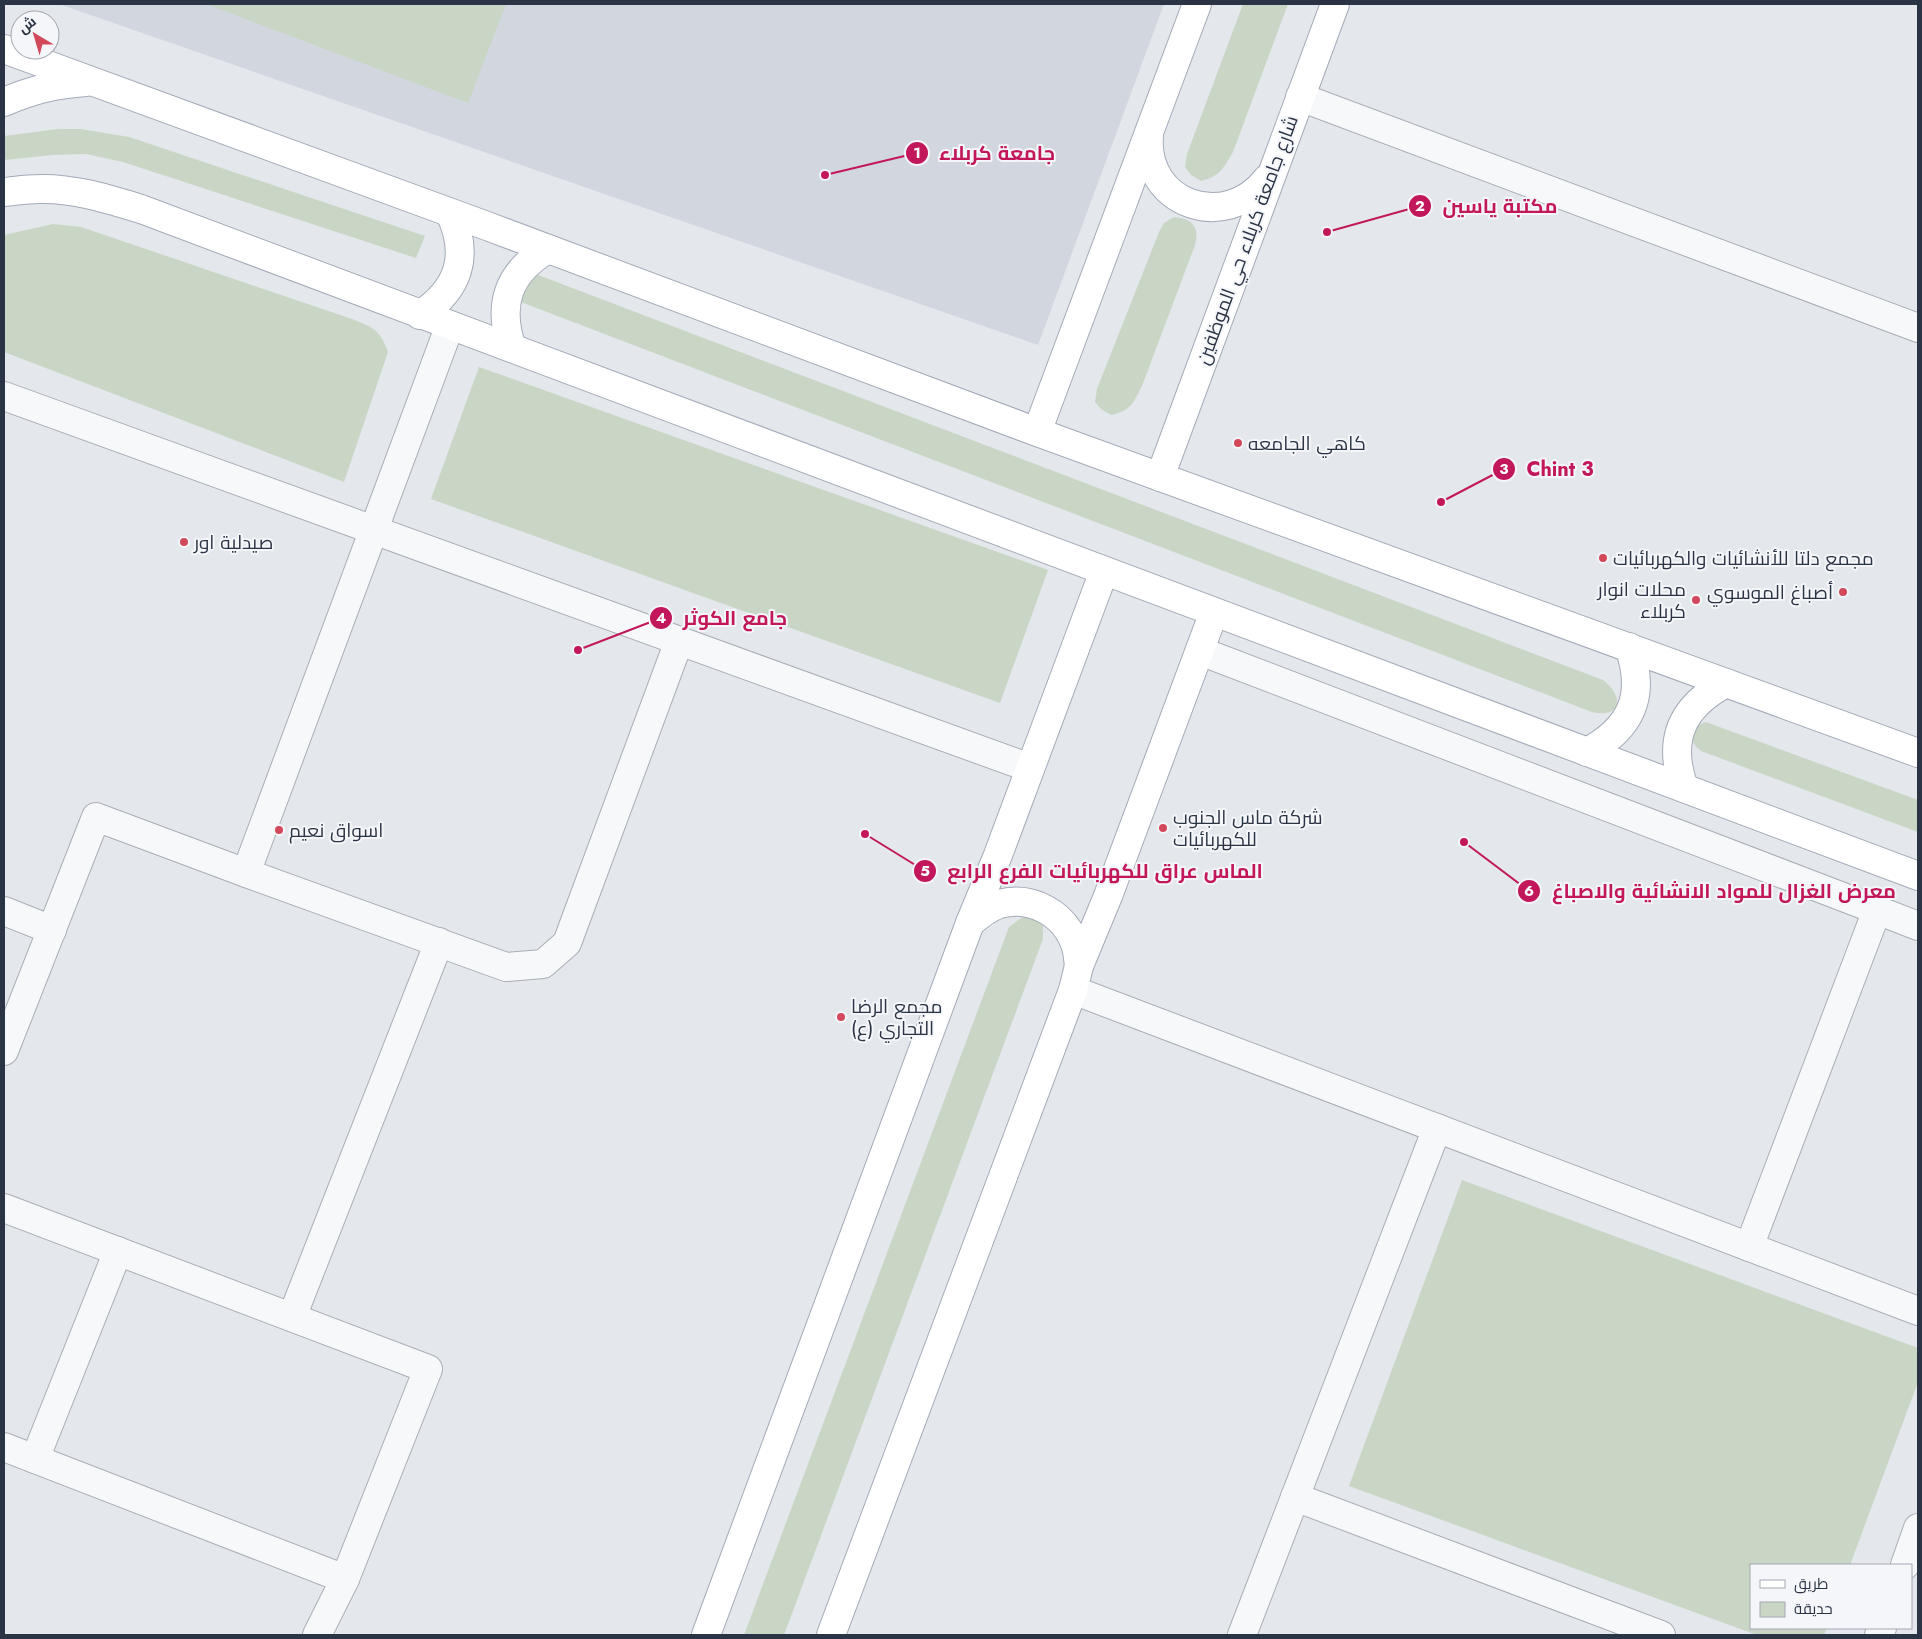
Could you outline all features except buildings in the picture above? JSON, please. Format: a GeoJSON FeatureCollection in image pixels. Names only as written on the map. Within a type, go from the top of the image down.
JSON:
{"type":"FeatureCollection","features":[{"type":"Feature","properties":{"kind":"main road"},"geometry":{"type":"LineString","coordinates":[[1037,432],[1197,4]]}},
{"type":"Feature","properties":{"kind":"main road","name":"شارع جامعة كربلاء حي الموظفين"},"geometry":{"type":"LineString","coordinates":[[1160,477],[1335,4]]}},
{"type":"Feature","properties":{"kind":"main road"},"geometry":{"type":"LineString","coordinates":[[4,49],[548,249],[1037,432],[1918,754]]}},
{"type":"Feature","properties":{"kind":"main road"},"geometry":{"type":"LineString","coordinates":[[4,102],[22,94],[59,84],[92,82]]}},
{"type":"Feature","properties":{"kind":"main road"},"geometry":{"type":"LineString","coordinates":[[1150,128],[1148,151],[1156,174],[1170,192],[1191,204],[1214,208],[1237,203],[1257,191],[1272,172]]}},
{"type":"Feature","properties":{"kind":"main road"},"geometry":{"type":"LineString","coordinates":[[4,192],[39,189],[72,191],[109,199],[141,209],[1918,876]]}},
{"type":"Feature","properties":{"kind":"main road"},"geometry":{"type":"LineString","coordinates":[[420,315],[440,299],[455,278],[459,262],[460,245],[457,228],[450,213]]}},
{"type":"Feature","properties":{"kind":"main road"},"geometry":{"type":"LineString","coordinates":[[512,348],[506,332],[504,316],[509,291],[522,270],[534,258],[548,249]]}},
{"type":"Feature","properties":{"kind":"main road"},"geometry":{"type":"LineString","coordinates":[[706,1635],[970,924],[1104,571]]}},
{"type":"Feature","properties":{"kind":"main road"},"geometry":{"type":"LineString","coordinates":[[831,1635],[1214,612]]}},
{"type":"Feature","properties":{"kind":"main road"},"geometry":{"type":"LineString","coordinates":[[1587,752],[1603,744],[1617,732],[1628,717],[1634,700],[1636,682],[1635,664],[1629,647]]}},
{"type":"Feature","properties":{"kind":"main road"},"geometry":{"type":"LineString","coordinates":[[1684,788],[1678,771],[1676,753],[1678,735],[1685,718],[1696,703],[1710,691],[1726,683]]}},
{"type":"Feature","properties":{"kind":"main road"},"geometry":{"type":"LineString","coordinates":[[970,924],[983,912],[998,905],[1015,902],[1032,903],[1047,910],[1061,920],[1071,933],[1077,949],[1076,978]]}},
{"type":"Feature","properties":{"kind":"street"},"geometry":{"type":"LineString","coordinates":[[1300,97],[1918,328]]}},
{"type":"Feature","properties":{"kind":"street"},"geometry":{"type":"LineString","coordinates":[[246,873],[450,325]]}},
{"type":"Feature","properties":{"kind":"street"},"geometry":{"type":"LineString","coordinates":[[4,396],[1030,768]]}},
{"type":"Feature","properties":{"kind":"street"},"geometry":{"type":"LineString","coordinates":[[4,1051],[96,817],[506,966],[543,964],[566,943],[679,641]]}},
{"type":"Feature","properties":{"kind":"street"},"geometry":{"type":"LineString","coordinates":[[1200,651],[1918,926]]}},
{"type":"Feature","properties":{"kind":"street"},"geometry":{"type":"LineString","coordinates":[[1749,1247],[1877,910]]}},
{"type":"Feature","properties":{"kind":"street"},"geometry":{"type":"LineString","coordinates":[[4,911],[52,930]]}},
{"type":"Feature","properties":{"kind":"street"},"geometry":{"type":"LineString","coordinates":[[292,1317],[439,942]]}},
{"type":"Feature","properties":{"kind":"street"},"geometry":{"type":"LineString","coordinates":[[1076,978],[1437,1128],[1918,1311]]}},
{"type":"Feature","properties":{"kind":"street"},"geometry":{"type":"LineString","coordinates":[[1242,1635],[1437,1128]]}},
{"type":"Feature","properties":{"kind":"street"},"geometry":{"type":"LineString","coordinates":[[4,1208],[428,1369],[346,1578],[317,1635]]}},
{"type":"Feature","properties":{"kind":"street"},"geometry":{"type":"LineString","coordinates":[[35,1458],[118,1251]]}},
{"type":"Feature","properties":{"kind":"street"},"geometry":{"type":"LineString","coordinates":[[4,1447],[346,1578]]}},
{"type":"Feature","properties":{"kind":"street"},"geometry":{"type":"LineString","coordinates":[[1295,1497],[1660,1635]]}},
{"type":"Feature","properties":{"kind":"street"},"geometry":{"type":"LineString","coordinates":[[1905,1564],[1918,1528]]}},
{"type":"Feature","properties":{"kind":"shaded area"},"geometry":{"type":"Polygon","coordinates":[[[59,4],[1164,4],[1038,345],[59,4]]]}},
{"type":"Feature","properties":{"kind":"green space"},"geometry":{"type":"Polygon","coordinates":[[[206,4],[506,4],[468,103],[206,4]]]}},
{"type":"Feature","properties":{"kind":"green space"},"geometry":{"type":"Polygon","coordinates":[[[1243,4],[1288,4],[1233,152],[1217,174],[1201,181],[1191,175],[1185,167],[1187,154],[1243,4]]]}},
{"type":"Feature","properties":{"kind":"green space"},"geometry":{"type":"Polygon","coordinates":[[[58,129],[81,129],[129,137],[425,236],[416,258],[123,162],[86,154],[4,160],[4,136],[58,129]]]}},
{"type":"Feature","properties":{"kind":"green space"},"geometry":{"type":"Polygon","coordinates":[[[1174,217],[1186,220],[1193,225],[1196,233],[1195,245],[1142,386],[1127,409],[1111,415],[1101,409],[1095,402],[1097,389],[1159,232],[1164,223],[1174,217]]]}},
{"type":"Feature","properties":{"kind":"green space"},"geometry":{"type":"Polygon","coordinates":[[[53,224],[81,227],[352,319],[375,330],[388,352],[344,482],[4,352],[4,235],[53,224]]]}},
{"type":"Feature","properties":{"kind":"green space"},"geometry":{"type":"Polygon","coordinates":[[[525,270],[1603,680],[1615,693],[1617,705],[1609,712],[1592,712],[513,299],[525,270]]]}},
{"type":"Feature","properties":{"kind":"green space"},"geometry":{"type":"Polygon","coordinates":[[[479,367],[1048,570],[1000,703],[431,499],[479,367]]]}},
{"type":"Feature","properties":{"kind":"green space"},"geometry":{"type":"Polygon","coordinates":[[[1706,722],[1918,800],[1918,832],[1701,751],[1693,743],[1691,734],[1696,727],[1706,722]]]}},
{"type":"Feature","properties":{"kind":"green space"},"geometry":{"type":"Polygon","coordinates":[[[1033,915],[1043,925],[1043,939],[784,1635],[744,1635],[1009,927],[1021,918],[1033,915]]]}},
{"type":"Feature","properties":{"kind":"green space"},"geometry":{"type":"Polygon","coordinates":[[[1462,1180],[1918,1348],[1918,1382],[1850,1564],[1750,1564],[1750,1629],[1827,1629],[1824,1635],[1757,1635],[1349,1486],[1462,1180]]]}},
{"type":"Feature","properties":{"kind":"place","name":"جامعة كربلاء"},"geometry":{"type":"Point","coordinates":[825,175]}},
{"type":"Feature","properties":{"kind":"place","name":"مكتبة ياسين"},"geometry":{"type":"Point","coordinates":[1327,232]}},
{"type":"Feature","properties":{"kind":"place","name":"كاهي الجامعه"},"geometry":{"type":"Point","coordinates":[1238,443]}},
{"type":"Feature","properties":{"kind":"place","name":"Chint 3"},"geometry":{"type":"Point","coordinates":[1441,502]}},
{"type":"Feature","properties":{"kind":"place","name":"صيدلية اور"},"geometry":{"type":"Point","coordinates":[184,542]}},
{"type":"Feature","properties":{"kind":"place","name":"مجمع دلتا للأنشائيات والكهربائيات"},"geometry":{"type":"Point","coordinates":[1603,558]}},
{"type":"Feature","properties":{"kind":"place","name":"أصباغ الموسوي"},"geometry":{"type":"Point","coordinates":[1843,592]}},
{"type":"Feature","properties":{"kind":"place","name":"محلات انوار كربلاء"},"geometry":{"type":"Point","coordinates":[1696,600]}},
{"type":"Feature","properties":{"kind":"place","name":"جامع الكوثر"},"geometry":{"type":"Point","coordinates":[578,650]}},
{"type":"Feature","properties":{"kind":"place","name":"شركة ماس الجنوب للكهربائيات"},"geometry":{"type":"Point","coordinates":[1163,828]}},
{"type":"Feature","properties":{"kind":"place","name":"اسواق نعيم"},"geometry":{"type":"Point","coordinates":[279,830]}},
{"type":"Feature","properties":{"kind":"place","name":"الماس عراق للكهربائيات الفرع الرابع"},"geometry":{"type":"Point","coordinates":[865,834]}},
{"type":"Feature","properties":{"kind":"place","name":"معرض الغزال للمواد الانشائية والاصباغ"},"geometry":{"type":"Point","coordinates":[1464,842]}},
{"type":"Feature","properties":{"kind":"place","name":"مجمع الرضا (ع) التجاري"},"geometry":{"type":"Point","coordinates":[841,1017]}}]}
